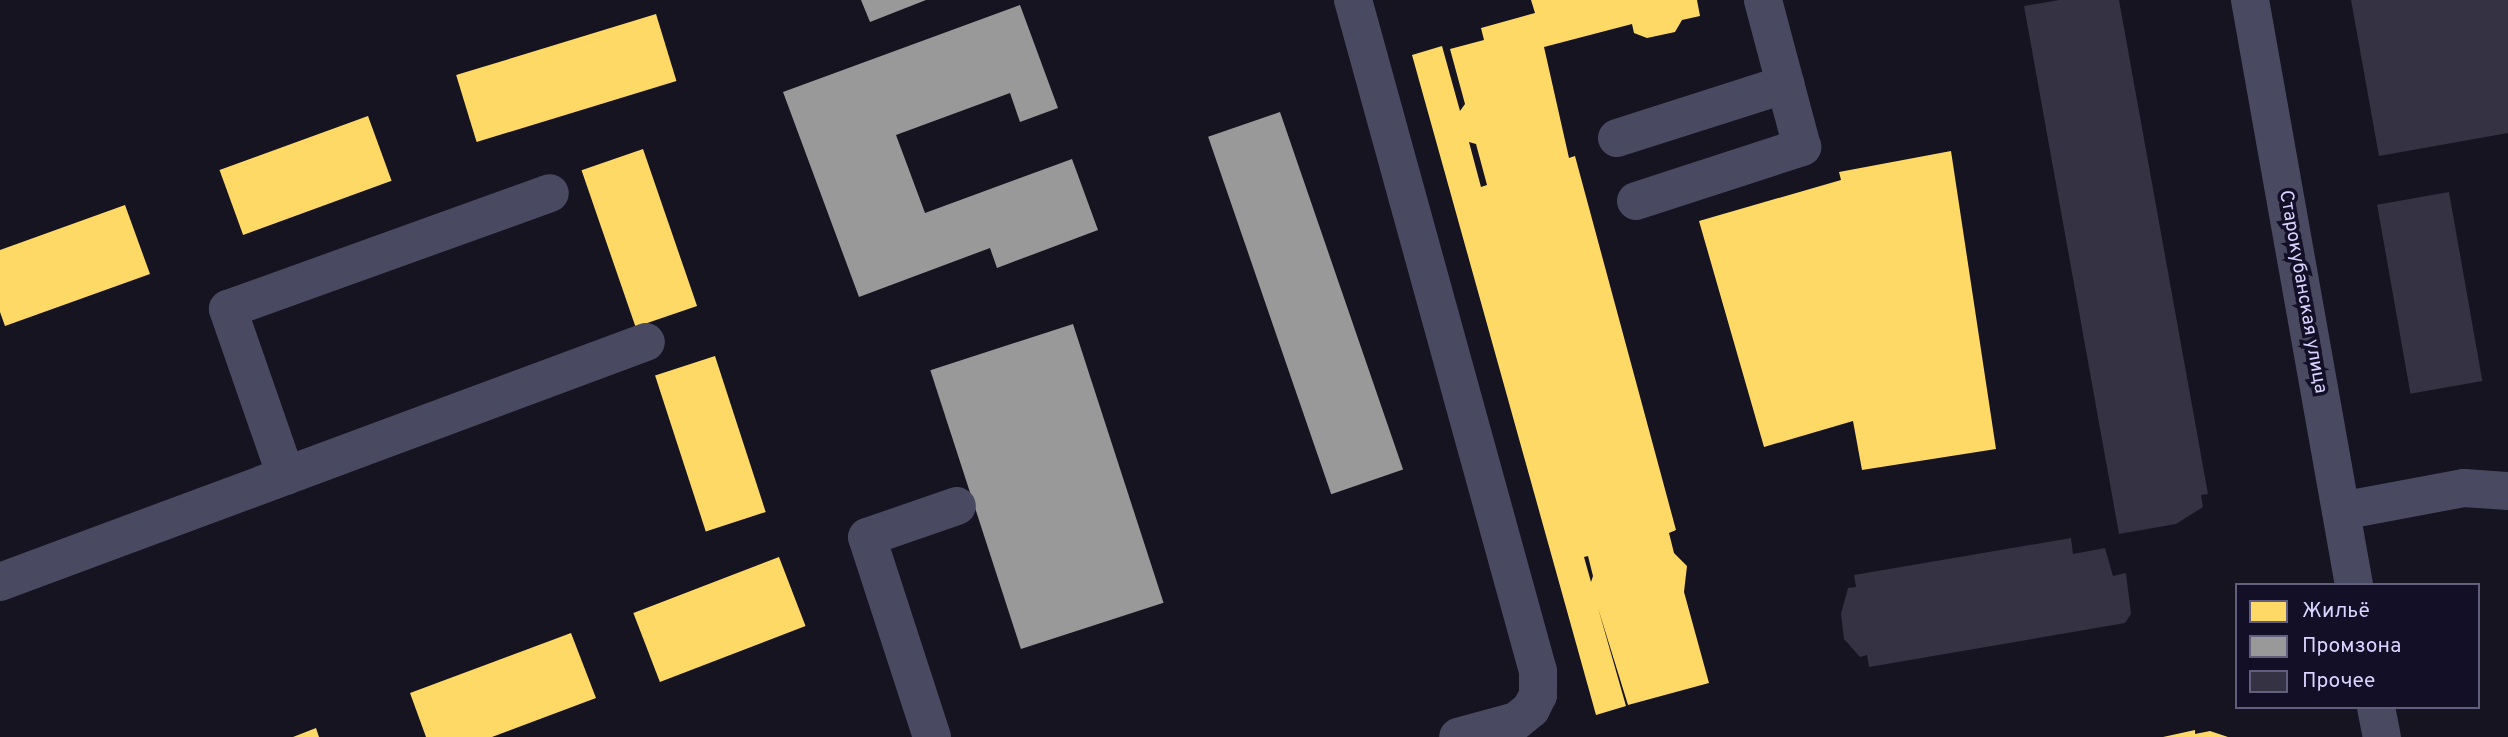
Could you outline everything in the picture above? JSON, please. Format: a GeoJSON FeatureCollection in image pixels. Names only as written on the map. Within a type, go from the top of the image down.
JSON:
{"type":"FeatureCollection","features":[{"type":"Feature","properties":{"kind":"street"},"geometry":{"type":"LineString","coordinates":[[1353,0],[1538,671],[1538,695],[1531,709],[1516,720],[1458,737]]}},
{"type":"Feature","properties":{"kind":"street"},"geometry":{"type":"LineString","coordinates":[[1636,201],[1797,152],[1801,138],[1763,0]]}},
{"type":"Feature","properties":{"kind":"street","name":"Старокубанская улица"},"geometry":{"type":"LineString","coordinates":[[2250,0],[2354,583]]}},
{"type":"Feature","properties":{"kind":"street"},"geometry":{"type":"LineString","coordinates":[[1617,138],[1786,84]]}},
{"type":"Feature","properties":{"kind":"street"},"geometry":{"type":"LineString","coordinates":[[286,476],[228,309],[550,193]]}},
{"type":"Feature","properties":{"kind":"street"},"geometry":{"type":"LineString","coordinates":[[0,582],[646,342]]}},
{"type":"Feature","properties":{"kind":"street"},"geometry":{"type":"LineString","coordinates":[[2341,511],[2464,488],[2508,491]]}},
{"type":"Feature","properties":{"kind":"street"},"geometry":{"type":"LineString","coordinates":[[932,737],[867,537],[957,506]]}},
{"type":"Feature","properties":{"kind":"street"},"geometry":{"type":"LineString","coordinates":[[2376,709],[2382,737]]}},
{"type":"Feature","properties":{"kind":"building: Жильё"},"geometry":{"type":"Polygon","coordinates":[[[1531,0],[1697,0],[1700,16],[1682,20],[1675,32],[1647,38],[1634,33],[1632,24],[1544,47],[1569,158],[1575,156],[1676,530],[1669,533],[1674,553],[1687,566],[1684,592],[1709,683],[1628,705],[1598,608],[1626,706],[1596,715],[1412,55],[1442,46],[1460,111],[1465,104],[1450,49],[1484,40],[1481,28],[1535,13],[1531,0]],[[1469,142],[1481,187],[1487,185],[1476,144],[1469,142]],[[1588,556],[1584,557],[1591,582],[1593,576],[1588,556]]]}},
{"type":"Feature","properties":{"kind":"building: Жильё"},"geometry":{"type":"Polygon","coordinates":[[[656,14],[676,81],[477,142],[456,75],[656,14]]]}},
{"type":"Feature","properties":{"kind":"building: Жильё"},"geometry":{"type":"Polygon","coordinates":[[[368,116],[392,181],[243,235],[220,170],[368,116]]]}},
{"type":"Feature","properties":{"kind":"building: Жильё"},"geometry":{"type":"Polygon","coordinates":[[[643,149],[697,306],[636,327],[582,170],[643,149]]]}},
{"type":"Feature","properties":{"kind":"building: Жильё"},"geometry":{"type":"Polygon","coordinates":[[[1951,151],[1996,449],[1862,470],[1853,421],[1764,447],[1699,221],[1841,180],[1839,172],[1951,151]]]}},
{"type":"Feature","properties":{"kind":"building: Жильё"},"geometry":{"type":"Polygon","coordinates":[[[125,205],[150,274],[5,326],[0,312],[0,250],[125,205]]]}},
{"type":"Feature","properties":{"kind":"building: Жильё"},"geometry":{"type":"Polygon","coordinates":[[[715,356],[766,512],[706,531],[655,375],[715,356]]]}},
{"type":"Feature","properties":{"kind":"building: Жильё"},"geometry":{"type":"Polygon","coordinates":[[[779,557],[806,626],[660,682],[633,613],[779,557]]]}},
{"type":"Feature","properties":{"kind":"building: Жильё"},"geometry":{"type":"Polygon","coordinates":[[[571,633],[596,698],[492,737],[426,737],[410,693],[571,633]]]}},
{"type":"Feature","properties":{"kind":"building: Жильё"},"geometry":{"type":"Polygon","coordinates":[[[316,728],[319,737],[293,737],[316,728]]]}},
{"type":"Feature","properties":{"kind":"building: Жильё"},"geometry":{"type":"Polygon","coordinates":[[[2195,730],[2195,734],[2210,731],[2228,737],[2163,737],[2195,730]]]}},
{"type":"Feature","properties":{"kind":"building: Промзона"},"geometry":{"type":"Polygon","coordinates":[[[861,0],[926,0],[870,22],[861,0]]]}},
{"type":"Feature","properties":{"kind":"building: Промзона"},"geometry":{"type":"Polygon","coordinates":[[[1020,5],[1058,108],[1020,122],[1010,93],[896,135],[925,213],[1072,159],[1098,230],[997,268],[990,248],[859,297],[783,92],[1020,5]]]}},
{"type":"Feature","properties":{"kind":"building: Промзона"},"geometry":{"type":"Polygon","coordinates":[[[1280,112],[1403,469],[1331,494],[1208,137],[1280,112]]]}},
{"type":"Feature","properties":{"kind":"building: Промзона"},"geometry":{"type":"Polygon","coordinates":[[[1073,324],[1164,603],[1021,649],[930,370],[1073,324]]]}},
{"type":"Feature","properties":{"kind":"building: Прочее"},"geometry":{"type":"Polygon","coordinates":[[[2059,0],[2119,0],[2208,494],[2201,495],[2203,507],[2176,524],[2119,534],[2024,6],[2059,0]]]}},
{"type":"Feature","properties":{"kind":"building: Прочее"},"geometry":{"type":"Polygon","coordinates":[[[2351,0],[2508,0],[2508,133],[2379,156],[2351,0]]]}},
{"type":"Feature","properties":{"kind":"building: Прочее"},"geometry":{"type":"Polygon","coordinates":[[[2449,192],[2482,381],[2410,394],[2377,205],[2449,192]]]}},
{"type":"Feature","properties":{"kind":"building: Прочее"},"geometry":{"type":"Polygon","coordinates":[[[2071,538],[2073,554],[2105,548],[2113,576],[2126,573],[2131,614],[2125,623],[1869,667],[1867,655],[1860,657],[1844,639],[1841,614],[1848,588],[1856,587],[1854,575],[2071,538]]]}}]}
